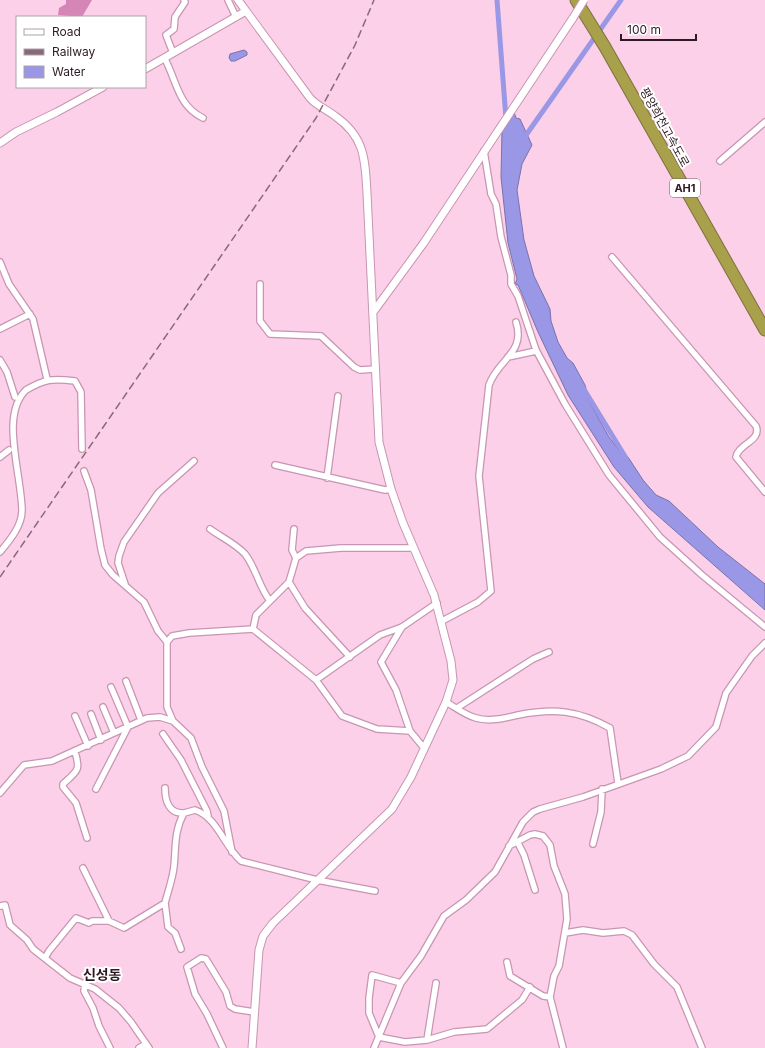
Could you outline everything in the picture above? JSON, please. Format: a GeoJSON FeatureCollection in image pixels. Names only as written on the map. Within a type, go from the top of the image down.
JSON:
{"type":"FeatureCollection","features":[{"type":"Feature","properties":{"kind":"highway","name":"평양희천고속도로"},"geometry":{"type":"LineString","coordinates":[[576,0],[586,6],[765,330]]}},
{"type":"Feature","properties":{"kind":"highway","name":"평양희천고속도로"},"geometry":{"type":"LineString","coordinates":[[607,44],[765,315]]}},
{"type":"Feature","properties":{"kind":"street"},"geometry":{"type":"LineString","coordinates":[[173,53],[166,35],[174,29],[174,21],[185,2],[184,0]]}},
{"type":"Feature","properties":{"kind":"street"},"geometry":{"type":"LineString","coordinates":[[228,0],[236,17]]}},
{"type":"Feature","properties":{"kind":"street"},"geometry":{"type":"LineString","coordinates":[[238,0],[315,104],[348,125],[361,145],[366,170],[380,442],[391,489],[413,548],[437,603],[453,672],[452,688],[446,702],[392,809],[273,923],[260,942],[252,1048]]}},
{"type":"Feature","properties":{"kind":"street"},"geometry":{"type":"LineString","coordinates":[[374,311],[423,244],[573,18],[586,6]]}},
{"type":"Feature","properties":{"kind":"street"},"geometry":{"type":"LineString","coordinates":[[146,68],[165,59],[246,11]]}},
{"type":"Feature","properties":{"kind":"street"},"geometry":{"type":"LineString","coordinates":[[165,59],[186,106],[194,114],[203,118]]}},
{"type":"Feature","properties":{"kind":"street"},"geometry":{"type":"LineString","coordinates":[[0,143],[16,132],[101,88]]}},
{"type":"Feature","properties":{"kind":"street"},"geometry":{"type":"LineString","coordinates":[[720,161],[765,122]]}},
{"type":"Feature","properties":{"kind":"street"},"geometry":{"type":"LineString","coordinates":[[484,151],[491,194],[496,204],[501,237],[511,275],[511,284],[518,296],[536,351],[583,434],[609,475],[631,503],[672,549],[765,627]]}},
{"type":"Feature","properties":{"kind":"street"},"geometry":{"type":"LineString","coordinates":[[612,257],[756,426],[756,435],[738,452],[736,457],[765,492]]}},
{"type":"Feature","properties":{"kind":"street"},"geometry":{"type":"LineString","coordinates":[[0,262],[9,284],[30,314],[34,323],[47,379]]}},
{"type":"Feature","properties":{"kind":"street"},"geometry":{"type":"LineString","coordinates":[[260,284],[260,321],[270,334],[321,336],[354,367],[360,370],[376,369]]}},
{"type":"Feature","properties":{"kind":"street"},"geometry":{"type":"LineString","coordinates":[[0,329],[30,314]]}},
{"type":"Feature","properties":{"kind":"street"},"geometry":{"type":"LineString","coordinates":[[442,621],[478,602],[491,591],[479,476],[489,385],[494,374],[519,339],[516,322]]}},
{"type":"Feature","properties":{"kind":"street"},"geometry":{"type":"LineString","coordinates":[[508,356],[536,351]]}},
{"type":"Feature","properties":{"kind":"street"},"geometry":{"type":"LineString","coordinates":[[0,360],[7,372],[13,398],[47,379],[75,381],[80,389],[82,449]]}},
{"type":"Feature","properties":{"kind":"street"},"geometry":{"type":"LineString","coordinates":[[327,478],[338,396]]}},
{"type":"Feature","properties":{"kind":"street"},"geometry":{"type":"LineString","coordinates":[[0,458],[8,448],[15,472],[22,510],[16,531],[0,552]]}},
{"type":"Feature","properties":{"kind":"street"},"geometry":{"type":"LineString","coordinates":[[125,585],[118,563],[124,542],[158,493],[194,461]]}},
{"type":"Feature","properties":{"kind":"street"},"geometry":{"type":"LineString","coordinates":[[275,465],[385,490],[391,489]]}},
{"type":"Feature","properties":{"kind":"street"},"geometry":{"type":"LineString","coordinates":[[84,471],[91,490],[103,558],[108,569],[144,602],[158,631],[167,642]]}},
{"type":"Feature","properties":{"kind":"street"},"geometry":{"type":"LineString","coordinates":[[210,529],[244,553],[257,575],[262,591],[270,601]]}},
{"type":"Feature","properties":{"kind":"street"},"geometry":{"type":"LineString","coordinates":[[294,529],[292,550],[296,558]]}},
{"type":"Feature","properties":{"kind":"street"},"geometry":{"type":"LineString","coordinates":[[253,629],[256,615],[289,582],[296,558],[306,551],[413,548]]}},
{"type":"Feature","properties":{"kind":"street"},"geometry":{"type":"LineString","coordinates":[[289,582],[305,608],[350,657]]}},
{"type":"Feature","properties":{"kind":"street"},"geometry":{"type":"LineString","coordinates":[[316,680],[380,635],[402,627],[437,603]]}},
{"type":"Feature","properties":{"kind":"street"},"geometry":{"type":"LineString","coordinates":[[402,627],[381,662],[396,690],[410,731],[424,748]]}},
{"type":"Feature","properties":{"kind":"street"},"geometry":{"type":"LineString","coordinates":[[232,852],[224,811],[202,767],[191,738],[173,721],[167,707],[165,696],[167,642],[172,636],[176,634],[253,629],[316,680],[342,716],[377,729],[410,731]]}},
{"type":"Feature","properties":{"kind":"street"},"geometry":{"type":"LineString","coordinates":[[374,1048],[401,983],[421,956],[444,916],[466,900],[491,876],[509,846],[518,827],[533,812],[602,790],[674,764],[688,756],[716,727],[726,693],[752,656],[765,643]]}},
{"type":"Feature","properties":{"kind":"street"},"geometry":{"type":"LineString","coordinates":[[457,708],[533,659],[549,652]]}},
{"type":"Feature","properties":{"kind":"street"},"geometry":{"type":"LineString","coordinates":[[126,681],[141,720]]}},
{"type":"Feature","properties":{"kind":"street"},"geometry":{"type":"LineString","coordinates":[[111,687],[128,727]]}},
{"type":"Feature","properties":{"kind":"street"},"geometry":{"type":"LineString","coordinates":[[446,702],[475,718],[482,719],[498,719],[542,711],[564,710],[592,718],[610,728],[618,783]]}},
{"type":"Feature","properties":{"kind":"street"},"geometry":{"type":"LineString","coordinates":[[103,707],[114,734]]}},
{"type":"Feature","properties":{"kind":"street"},"geometry":{"type":"LineString","coordinates":[[91,714],[101,740]]}},
{"type":"Feature","properties":{"kind":"street"},"geometry":{"type":"LineString","coordinates":[[75,716],[88,746]]}},
{"type":"Feature","properties":{"kind":"street"},"geometry":{"type":"LineString","coordinates":[[0,793],[24,765],[52,761],[75,752],[141,720],[153,717],[173,721]]}},
{"type":"Feature","properties":{"kind":"street"},"geometry":{"type":"LineString","coordinates":[[96,789],[128,727]]}},
{"type":"Feature","properties":{"kind":"street"},"geometry":{"type":"LineString","coordinates":[[163,734],[180,760],[207,811],[208,816],[232,852],[241,860],[317,880],[375,891]]}},
{"type":"Feature","properties":{"kind":"street"},"geometry":{"type":"LineString","coordinates":[[75,752],[79,764],[78,770],[63,784],[63,787],[64,791],[76,803],[87,838]]}},
{"type":"Feature","properties":{"kind":"street"},"geometry":{"type":"LineString","coordinates":[[165,788],[165,799],[176,813],[184,813],[195,810],[208,816]]}},
{"type":"Feature","properties":{"kind":"street"},"geometry":{"type":"LineString","coordinates":[[593,844],[601,812],[602,790]]}},
{"type":"Feature","properties":{"kind":"street"},"geometry":{"type":"LineString","coordinates":[[181,949],[175,933],[168,927],[165,903],[174,867],[176,832],[184,813]]}},
{"type":"Feature","properties":{"kind":"street"},"geometry":{"type":"LineString","coordinates":[[509,846],[535,834],[543,836],[550,844],[554,866],[567,902],[565,933],[559,966],[554,976],[550,997],[563,1048]]}},
{"type":"Feature","properties":{"kind":"street"},"geometry":{"type":"LineString","coordinates":[[518,843],[524,855],[536,890]]}},
{"type":"Feature","properties":{"kind":"street"},"geometry":{"type":"LineString","coordinates":[[83,868],[109,921]]}},
{"type":"Feature","properties":{"kind":"street"},"geometry":{"type":"LineString","coordinates":[[45,958],[49,950],[76,918],[89,923],[92,921],[109,921],[124,928],[165,903]]}},
{"type":"Feature","properties":{"kind":"street"},"geometry":{"type":"LineString","coordinates":[[0,906],[5,905],[10,925],[28,940],[33,949],[70,978],[95,989],[119,1008],[131,1022],[147,1046],[139,1048]]}},
{"type":"Feature","properties":{"kind":"street"},"geometry":{"type":"LineString","coordinates":[[565,933],[583,930],[603,933],[624,931],[632,935],[654,964],[677,987],[702,1048]]}},
{"type":"Feature","properties":{"kind":"street"},"geometry":{"type":"LineString","coordinates":[[222,1048],[207,1014],[195,994],[187,967],[201,958],[206,958],[226,992],[230,1006],[235,1009],[254,1012]]}},
{"type":"Feature","properties":{"kind":"street"},"geometry":{"type":"LineString","coordinates":[[507,962],[510,976],[543,996],[550,997]]}},
{"type":"Feature","properties":{"kind":"street"},"geometry":{"type":"LineString","coordinates":[[379,1037],[369,1013],[372,975],[401,983]]}},
{"type":"Feature","properties":{"kind":"street"},"geometry":{"type":"LineString","coordinates":[[427,1040],[436,983]]}},
{"type":"Feature","properties":{"kind":"street"},"geometry":{"type":"LineString","coordinates":[[84,984],[84,991],[110,1048]]}},
{"type":"Feature","properties":{"kind":"street"},"geometry":{"type":"LineString","coordinates":[[379,1037],[405,1042],[427,1040],[454,1032],[487,1029],[522,1000],[530,987]]}},
{"type":"Feature","properties":{"kind":"shaded area"},"geometry":{"type":"Polygon","coordinates":[[[66,0],[92,0],[83,16],[58,15],[59,8],[66,4],[66,0]]]}},
{"type":"Feature","properties":{"kind":"water"},"geometry":{"type":"Polygon","coordinates":[[[244,50],[247,52],[247,55],[235,61],[231,61],[229,58],[230,54],[244,50]]]}},
{"type":"Feature","properties":{"kind":"water"},"geometry":{"type":"Polygon","coordinates":[[[514,112],[516,118],[520,119],[532,145],[522,164],[517,190],[524,240],[534,276],[550,309],[551,321],[558,342],[567,358],[573,363],[585,385],[590,403],[609,437],[621,453],[628,457],[643,480],[656,495],[669,501],[718,547],[765,584],[765,610],[648,507],[614,467],[568,395],[538,332],[518,285],[515,284],[517,279],[508,243],[501,177],[502,130],[514,112]]]}},
{"type":"Feature","properties":{"kind":"waterway"},"geometry":{"type":"LineString","coordinates":[[497,0],[506,119]]}},
{"type":"Feature","properties":{"kind":"waterway"},"geometry":{"type":"LineString","coordinates":[[524,138],[621,0]]}},
{"type":"Feature","properties":{"kind":"waterway"},"geometry":{"type":"LineString","coordinates":[[582,386],[626,458]]}},
{"type":"Feature","properties":{"kind":"railway"},"geometry":{"type":"LineString","coordinates":[[0,577],[316,118],[355,45],[374,0]]}},
{"type":"Feature","properties":{"kind":"district","name":"신성동"},"geometry":{"type":"Point","coordinates":[102,974]}}]}
